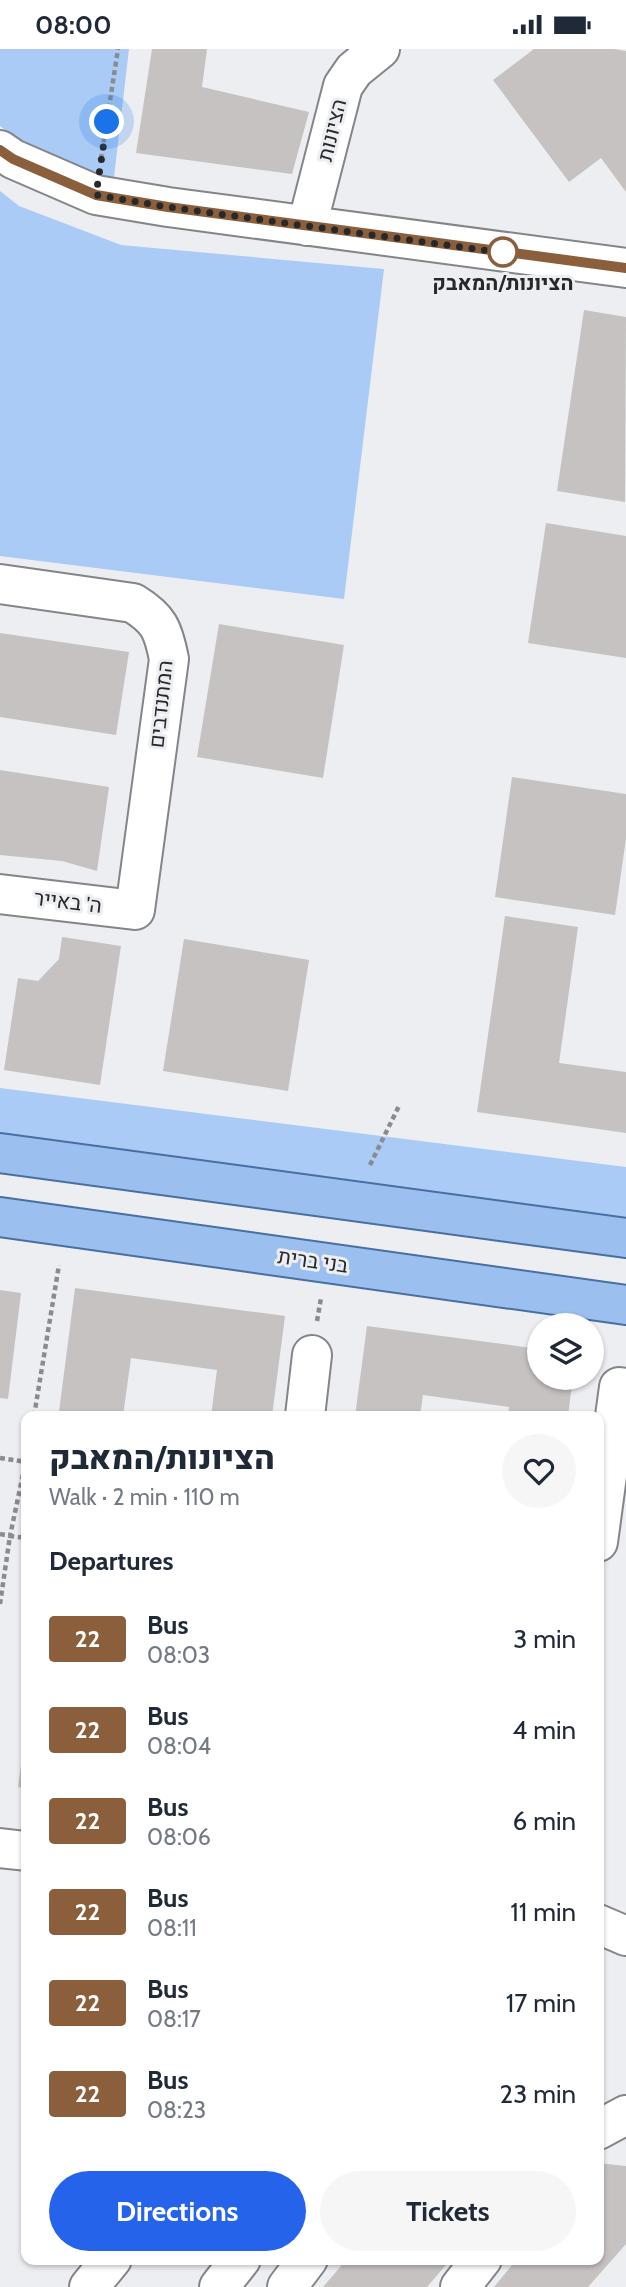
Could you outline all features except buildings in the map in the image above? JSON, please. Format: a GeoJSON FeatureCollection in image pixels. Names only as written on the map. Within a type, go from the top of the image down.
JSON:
{"type":"FeatureCollection","features":[{"type":"Feature","properties":{"kind":"main road"},"geometry":{"type":"LineString","coordinates":[[0,1153],[626,1238]]}},
{"type":"Feature","properties":{"kind":"main road","name":"בני ברית"},"geometry":{"type":"LineString","coordinates":[[0,1217],[626,1305]]}},
{"type":"Feature","properties":{"kind":"street","name":"הציונות"},"geometry":{"type":"LineString","coordinates":[[307,226],[343,86],[354,70],[380,49]]}},
{"type":"Feature","properties":{"kind":"street"},"geometry":{"type":"LineString","coordinates":[[0,150],[13,159],[96,195],[626,268]]}},
{"type":"Feature","properties":{"kind":"street","name":"המתנדבים"},"geometry":{"type":"LineString","coordinates":[[0,584],[133,603],[150,614],[163,632],[169,659],[135,910]]}},
{"type":"Feature","properties":{"kind":"street","name":"ה' באייר"},"geometry":{"type":"LineString","coordinates":[[0,894],[135,910]]}},
{"type":"Feature","properties":{"kind":"street"},"geometry":{"type":"LineString","coordinates":[[306,1411],[312,1355]]}},
{"type":"Feature","properties":{"kind":"street"},"geometry":{"type":"LineString","coordinates":[[604,1498],[619,1387],[626,1388]]}},
{"type":"Feature","properties":{"kind":"street"},"geometry":{"type":"LineString","coordinates":[[0,1848],[21,1850]]}},
{"type":"Feature","properties":{"kind":"street"},"geometry":{"type":"LineString","coordinates":[[604,1927],[626,1936]]}},
{"type":"Feature","properties":{"kind":"street"},"geometry":{"type":"LineString","coordinates":[[604,2127],[626,2115]]}},
{"type":"Feature","properties":{"kind":"street"},"geometry":{"type":"LineString","coordinates":[[219,2287],[236,2265]]}},
{"type":"Feature","properties":{"kind":"street"},"geometry":{"type":"LineString","coordinates":[[288,2287],[304,2265]]}},
{"type":"Feature","properties":{"kind":"street"},"geometry":{"type":"LineString","coordinates":[[460,2287],[477,2265]]}},
{"type":"Feature","properties":{"kind":"path"},"geometry":{"type":"LineString","coordinates":[[96,195],[118,49]]}},
{"type":"Feature","properties":{"kind":"path"},"geometry":{"type":"LineString","coordinates":[[370,1165],[399,1106]]}},
{"type":"Feature","properties":{"kind":"path"},"geometry":{"type":"LineString","coordinates":[[35,1411],[60,1265]]}},
{"type":"Feature","properties":{"kind":"path"},"geometry":{"type":"LineString","coordinates":[[0,1458],[21,1460]]}},
{"type":"Feature","properties":{"kind":"path"},"geometry":{"type":"LineString","coordinates":[[0,1604],[21,1484]]}},
{"type":"Feature","properties":{"kind":"path"},"geometry":{"type":"LineString","coordinates":[[0,1534],[21,1537]]}},
{"type":"Feature","properties":{"kind":"shaded area"},"geometry":{"type":"Polygon","coordinates":[[[0,49],[129,49],[114,177],[54,168],[0,126],[0,49]]]}},
{"type":"Feature","properties":{"kind":"shaded area"},"geometry":{"type":"Polygon","coordinates":[[[0,191],[19,206],[121,245],[384,269],[344,599],[0,556],[0,191]]]}},
{"type":"Feature","properties":{"kind":"shaded area"},"geometry":{"type":"Polygon","coordinates":[[[0,1088],[626,1167],[626,1224],[0,1138],[0,1088]]]}},
{"type":"Feature","properties":{"kind":"bus line","name":"22"},"geometry":{"type":"LineString","coordinates":[[0,150],[13,159],[96,195],[626,268]]}},
{"type":"Feature","properties":{"kind":"place","name":"הציונות/המאבק"},"geometry":{"type":"Point","coordinates":[503,252]}},
{"type":"Feature","properties":{"kind":"route"},"geometry":{"type":"LineString","coordinates":[[107,122],[96,195],[512,254],[503,252]]}}]}
